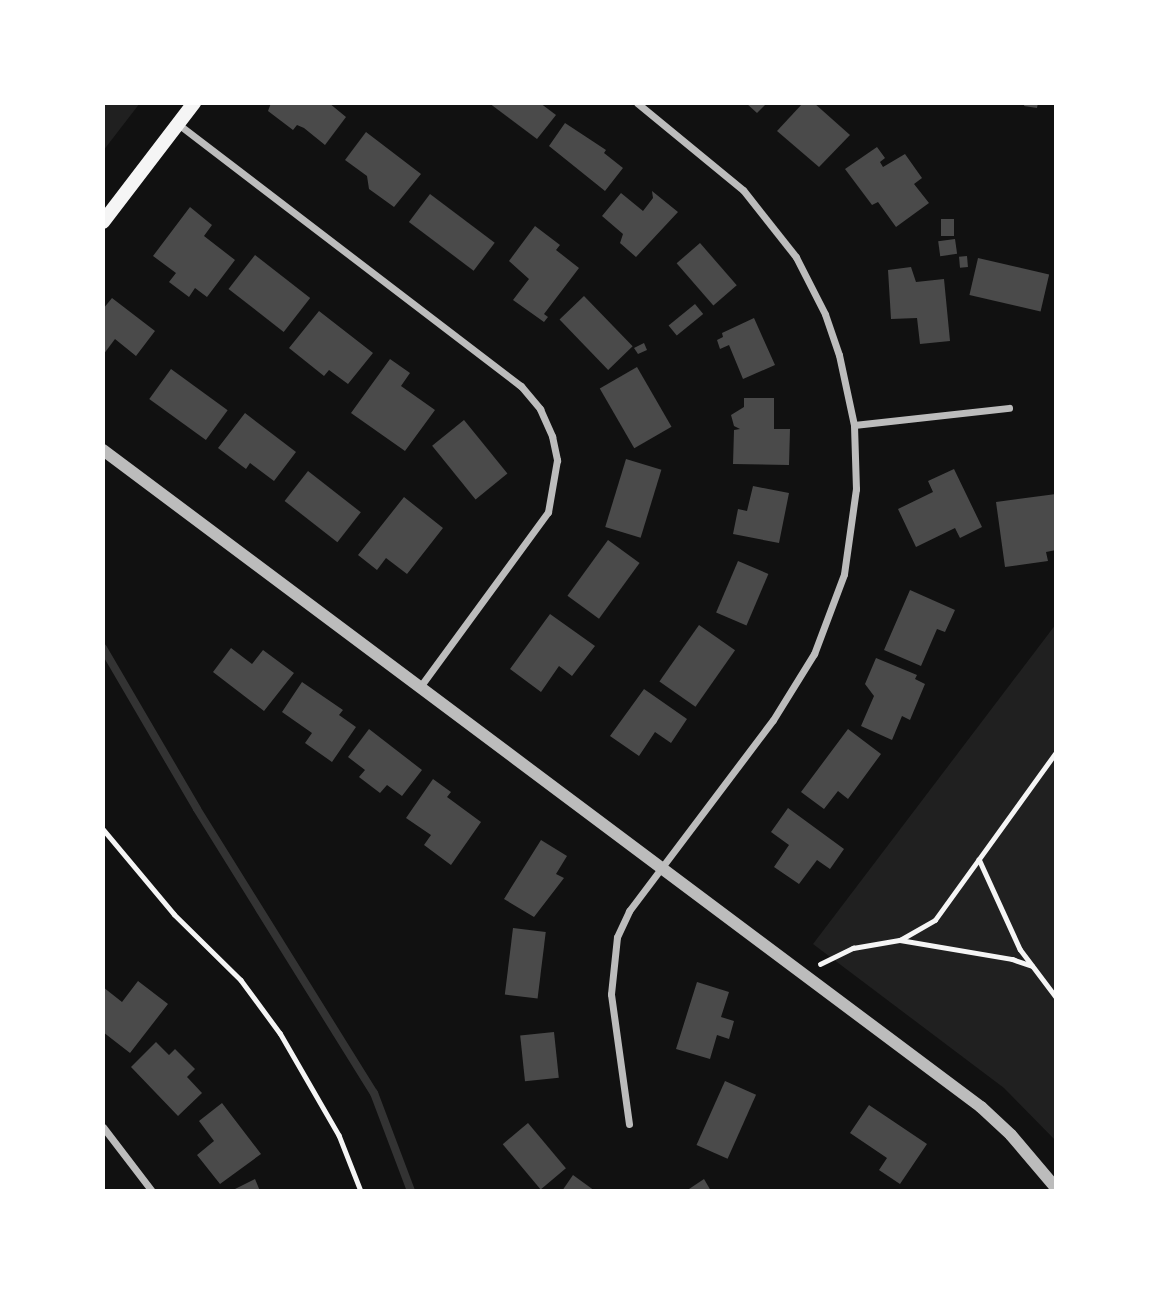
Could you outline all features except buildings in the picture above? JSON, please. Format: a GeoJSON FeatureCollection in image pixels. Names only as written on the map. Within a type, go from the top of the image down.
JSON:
{"type":"FeatureCollection","features":[{"type":"Feature","properties":{"kind":"main road"},"geometry":{"type":"LineString","coordinates":[[103,222],[194,103]]}},
{"type":"Feature","properties":{"kind":"street"},"geometry":{"type":"LineString","coordinates":[[629,1124],[611,994],[611,965],[629,911],[793,691],[831,615],[852,532],[854,425],[832,334],[796,257],[743,190],[637,103]]}},
{"type":"Feature","properties":{"kind":"street"},"geometry":{"type":"LineString","coordinates":[[178,124],[521,386],[540,410],[552,436],[557,460],[548,512],[420,687]]}},
{"type":"Feature","properties":{"kind":"street"},"geometry":{"type":"LineString","coordinates":[[854,425],[1009,408]]}},
{"type":"Feature","properties":{"kind":"street"},"geometry":{"type":"LineString","coordinates":[[103,450],[981,1107],[1012,1135],[1056,1188]]}},
{"type":"Feature","properties":{"kind":"street"},"geometry":{"type":"LineString","coordinates":[[103,1127],[152,1191]]}},
{"type":"Feature","properties":{"kind":"path"},"geometry":{"type":"LineString","coordinates":[[805,975],[835,954],[900,940],[935,920],[1056,752]]}},
{"type":"Feature","properties":{"kind":"path"},"geometry":{"type":"LineString","coordinates":[[103,829],[174,914],[241,980],[280,1033],[339,1135],[361,1191]]}},
{"type":"Feature","properties":{"kind":"path"},"geometry":{"type":"LineString","coordinates":[[979,859],[1032,966],[1056,997]]}},
{"type":"Feature","properties":{"kind":"path"},"geometry":{"type":"LineString","coordinates":[[900,940],[1012,959],[1032,966]]}},
{"type":"Feature","properties":{"kind":"shaded area"},"geometry":{"type":"Polygon","coordinates":[[[103,103],[140,103],[103,151],[103,103]]]}},
{"type":"Feature","properties":{"kind":"shaded area"},"geometry":{"type":"Polygon","coordinates":[[[1056,624],[1056,1141],[1004,1088],[813,944],[1056,624]]]}},
{"type":"Feature","properties":{"kind":"waterway"},"geometry":{"type":"LineString","coordinates":[[103,648],[197,809],[374,1093],[411,1191]]}}]}
